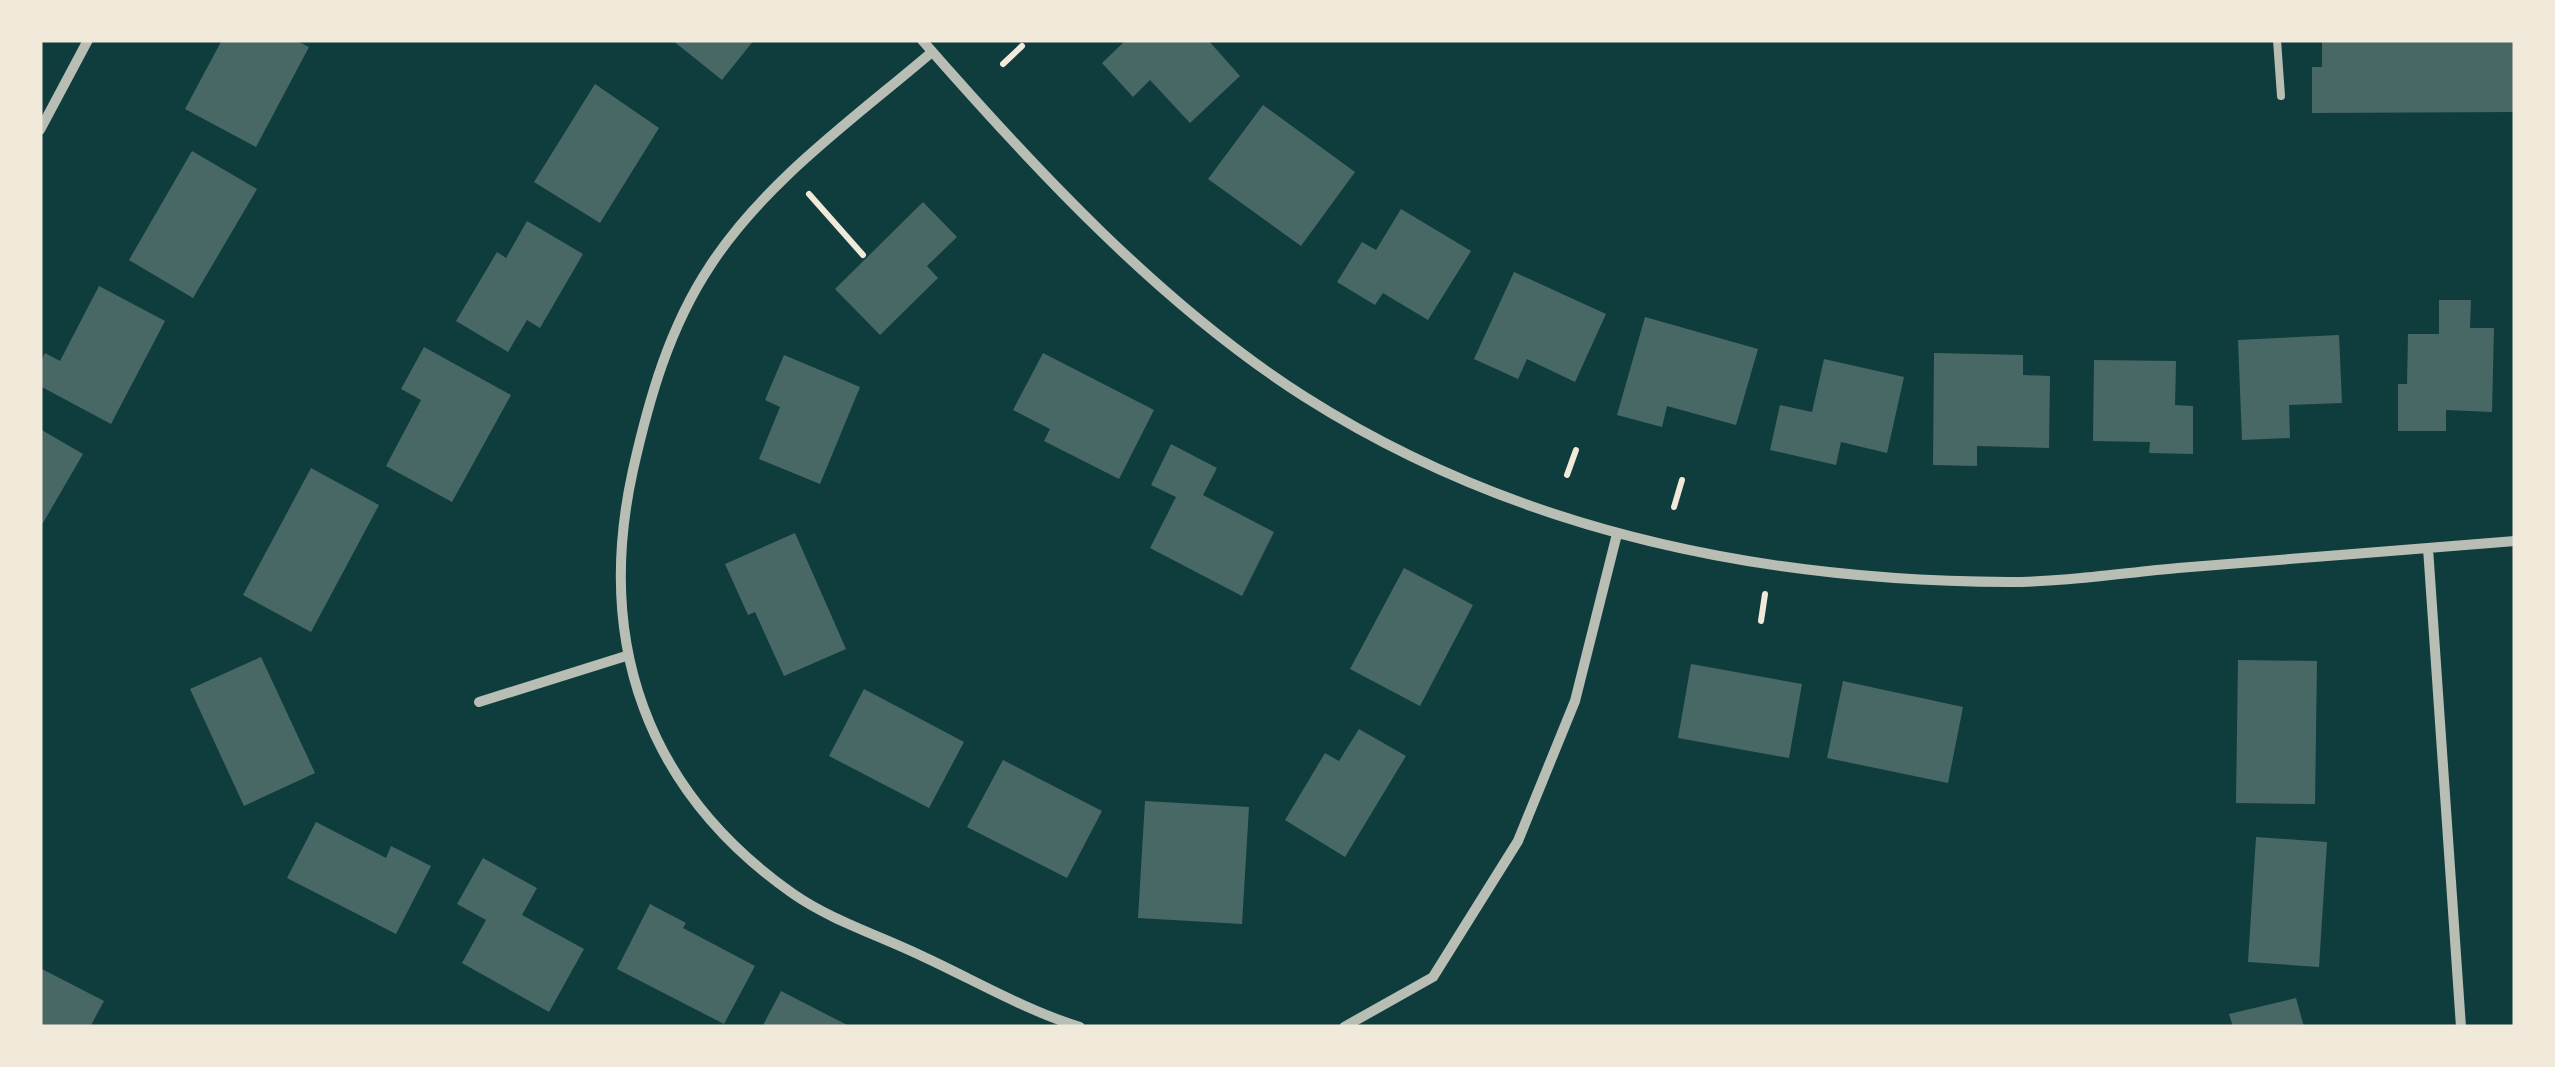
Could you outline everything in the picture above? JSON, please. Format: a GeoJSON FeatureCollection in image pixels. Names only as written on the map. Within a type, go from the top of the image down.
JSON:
{"type":"FeatureCollection","features":[{"type":"Feature","properties":{"kind":"street"},"geometry":{"type":"LineString","coordinates":[[40,130],[88,40]]}},
{"type":"Feature","properties":{"kind":"street"},"geometry":{"type":"LineString","coordinates":[[922,40],[1168,294],[1305,396],[1404,450],[1534,510],[1617,534],[1743,562],[1880,579],[2015,582],[2515,541]]}},
{"type":"Feature","properties":{"kind":"street"},"geometry":{"type":"LineString","coordinates":[[932,52],[748,216],[710,266],[675,329],[646,412],[627,498],[620,567],[626,656],[645,721],[710,820],[794,894],[1056,1020],[1080,1027]]}},
{"type":"Feature","properties":{"kind":"street"},"geometry":{"type":"LineString","coordinates":[[1344,1027],[1433,977],[1518,841],[1575,702],[1617,534]]}},
{"type":"Feature","properties":{"kind":"street"},"geometry":{"type":"LineString","coordinates":[[2428,548],[2460,1027]]}},
{"type":"Feature","properties":{"kind":"street"},"geometry":{"type":"LineString","coordinates":[[479,702],[626,656]]}},
{"type":"Feature","properties":{"kind":"lane"},"geometry":{"type":"LineString","coordinates":[[2278,40],[2281,96]]}},
{"type":"Feature","properties":{"kind":"path"},"geometry":{"type":"LineString","coordinates":[[1003,64],[1022,46]]}},
{"type":"Feature","properties":{"kind":"path"},"geometry":{"type":"LineString","coordinates":[[809,194],[863,256]]}},
{"type":"Feature","properties":{"kind":"path"},"geometry":{"type":"LineString","coordinates":[[1567,475],[1576,450]]}},
{"type":"Feature","properties":{"kind":"path"},"geometry":{"type":"LineString","coordinates":[[1674,507],[1682,480]]}},
{"type":"Feature","properties":{"kind":"path"},"geometry":{"type":"LineString","coordinates":[[1761,621],[1765,594]]}},
{"type":"Feature","properties":{"kind":"building"},"geometry":{"type":"Polygon","coordinates":[[[222,40],[295,40],[309,47],[256,147],[185,109],[222,40]]]}},
{"type":"Feature","properties":{"kind":"building"},"geometry":{"type":"Polygon","coordinates":[[[672,40],[754,40],[722,80],[672,40]]]}},
{"type":"Feature","properties":{"kind":"building"},"geometry":{"type":"Polygon","coordinates":[[[1126,40],[1208,40],[1240,76],[1190,123],[1150,80],[1133,97],[1102,63],[1126,40]]]}},
{"type":"Feature","properties":{"kind":"building"},"geometry":{"type":"Polygon","coordinates":[[[2322,40],[2515,40],[2515,112],[2312,113],[2312,67],[2322,67],[2322,40]]]}},
{"type":"Feature","properties":{"kind":"building"},"geometry":{"type":"Polygon","coordinates":[[[595,84],[659,128],[600,223],[534,182],[595,84]]]}},
{"type":"Feature","properties":{"kind":"building"},"geometry":{"type":"Polygon","coordinates":[[[1263,105],[1355,172],[1301,246],[1208,179],[1263,105]]]}},
{"type":"Feature","properties":{"kind":"building"},"geometry":{"type":"Polygon","coordinates":[[[192,151],[257,189],[193,298],[129,260],[192,151]]]}},
{"type":"Feature","properties":{"kind":"building"},"geometry":{"type":"Polygon","coordinates":[[[923,202],[957,237],[927,266],[938,278],[880,335],[835,289],[923,202]]]}},
{"type":"Feature","properties":{"kind":"building"},"geometry":{"type":"Polygon","coordinates":[[[1401,209],[1471,251],[1428,320],[1383,293],[1375,305],[1337,282],[1362,242],[1376,250],[1401,209]]]}},
{"type":"Feature","properties":{"kind":"building"},"geometry":{"type":"Polygon","coordinates":[[[527,221],[583,254],[540,328],[527,320],[508,352],[456,321],[497,252],[506,258],[527,221]]]}},
{"type":"Feature","properties":{"kind":"building"},"geometry":{"type":"Polygon","coordinates":[[[1514,272],[1606,314],[1575,382],[1527,359],[1518,379],[1474,359],[1514,272]]]}},
{"type":"Feature","properties":{"kind":"building"},"geometry":{"type":"Polygon","coordinates":[[[99,286],[165,321],[111,424],[40,386],[40,363],[45,353],[60,361],[99,286]]]}},
{"type":"Feature","properties":{"kind":"building"},"geometry":{"type":"Polygon","coordinates":[[[2439,300],[2471,300],[2470,328],[2494,328],[2492,412],[2446,410],[2446,431],[2398,431],[2398,384],[2407,384],[2408,334],[2439,334],[2439,300]]]}},
{"type":"Feature","properties":{"kind":"building"},"geometry":{"type":"Polygon","coordinates":[[[1645,317],[1758,349],[1736,425],[1667,406],[1662,427],[1617,415],[1645,317]]]}},
{"type":"Feature","properties":{"kind":"building"},"geometry":{"type":"Polygon","coordinates":[[[2339,335],[2342,403],[2289,405],[2290,438],[2242,440],[2238,340],[2339,335]]]}},
{"type":"Feature","properties":{"kind":"building"},"geometry":{"type":"Polygon","coordinates":[[[424,347],[511,395],[452,502],[386,466],[421,400],[401,389],[424,347]]]}},
{"type":"Feature","properties":{"kind":"building"},"geometry":{"type":"Polygon","coordinates":[[[1043,353],[1154,410],[1119,479],[1044,441],[1050,429],[1013,410],[1043,353]]]}},
{"type":"Feature","properties":{"kind":"building"},"geometry":{"type":"Polygon","coordinates":[[[1934,353],[2023,355],[2023,375],[2050,376],[2049,448],[1977,446],[1977,466],[1933,465],[1934,353]]]}},
{"type":"Feature","properties":{"kind":"building"},"geometry":{"type":"Polygon","coordinates":[[[784,355],[860,387],[820,484],[759,459],[780,407],[765,400],[784,355]]]}},
{"type":"Feature","properties":{"kind":"building"},"geometry":{"type":"Polygon","coordinates":[[[1824,359],[1904,377],[1887,453],[1841,442],[1836,465],[1770,450],[1780,405],[1812,412],[1824,359]]]}},
{"type":"Feature","properties":{"kind":"building"},"geometry":{"type":"Polygon","coordinates":[[[2094,360],[2176,361],[2175,405],[2193,406],[2193,454],[2149,453],[2150,442],[2093,441],[2094,360]]]}},
{"type":"Feature","properties":{"kind":"building"},"geometry":{"type":"Polygon","coordinates":[[[40,429],[83,454],[40,528],[40,429]]]}},
{"type":"Feature","properties":{"kind":"building"},"geometry":{"type":"Polygon","coordinates":[[[1171,444],[1217,468],[1203,495],[1274,532],[1242,596],[1150,548],[1176,497],[1151,485],[1171,444]]]}},
{"type":"Feature","properties":{"kind":"building"},"geometry":{"type":"Polygon","coordinates":[[[311,468],[379,505],[311,632],[243,595],[311,468]]]}},
{"type":"Feature","properties":{"kind":"building"},"geometry":{"type":"Polygon","coordinates":[[[795,533],[846,649],[784,676],[755,612],[748,615],[725,564],[795,533]]]}},
{"type":"Feature","properties":{"kind":"building"},"geometry":{"type":"Polygon","coordinates":[[[1404,568],[1473,605],[1420,706],[1350,669],[1404,568]]]}},
{"type":"Feature","properties":{"kind":"building"},"geometry":{"type":"Polygon","coordinates":[[[261,657],[315,773],[244,806],[190,689],[261,657]]]}},
{"type":"Feature","properties":{"kind":"building"},"geometry":{"type":"Polygon","coordinates":[[[2238,660],[2317,661],[2315,804],[2236,803],[2238,660]]]}},
{"type":"Feature","properties":{"kind":"building"},"geometry":{"type":"Polygon","coordinates":[[[1691,664],[1802,684],[1789,758],[1678,738],[1691,664]]]}},
{"type":"Feature","properties":{"kind":"building"},"geometry":{"type":"Polygon","coordinates":[[[1843,681],[1963,707],[1948,783],[1827,758],[1843,681]]]}},
{"type":"Feature","properties":{"kind":"building"},"geometry":{"type":"Polygon","coordinates":[[[864,689],[964,742],[929,808],[829,756],[864,689]]]}},
{"type":"Feature","properties":{"kind":"building"},"geometry":{"type":"Polygon","coordinates":[[[1359,729],[1406,756],[1345,857],[1285,820],[1325,753],[1339,761],[1359,729]]]}},
{"type":"Feature","properties":{"kind":"building"},"geometry":{"type":"Polygon","coordinates":[[[1003,760],[1102,811],[1067,878],[967,827],[1003,760]]]}},
{"type":"Feature","properties":{"kind":"building"},"geometry":{"type":"Polygon","coordinates":[[[1145,801],[1249,807],[1242,924],[1138,918],[1145,801]]]}},
{"type":"Feature","properties":{"kind":"building"},"geometry":{"type":"Polygon","coordinates":[[[316,822],[386,858],[391,846],[431,866],[396,934],[287,878],[316,822]]]}},
{"type":"Feature","properties":{"kind":"building"},"geometry":{"type":"Polygon","coordinates":[[[2256,837],[2327,842],[2319,967],[2248,962],[2256,837]]]}},
{"type":"Feature","properties":{"kind":"building"},"geometry":{"type":"Polygon","coordinates":[[[483,858],[537,888],[522,915],[584,949],[549,1012],[462,963],[486,920],[457,904],[483,858]]]}},
{"type":"Feature","properties":{"kind":"building"},"geometry":{"type":"Polygon","coordinates":[[[650,904],[686,923],[683,928],[755,966],[724,1024],[617,969],[650,904]]]}},
{"type":"Feature","properties":{"kind":"building"},"geometry":{"type":"Polygon","coordinates":[[[40,968],[104,1001],[90,1027],[40,1027],[40,968]]]}},
{"type":"Feature","properties":{"kind":"building"},"geometry":{"type":"Polygon","coordinates":[[[781,991],[851,1027],[762,1027],[781,991]]]}},
{"type":"Feature","properties":{"kind":"building"},"geometry":{"type":"Polygon","coordinates":[[[2296,998],[2304,1027],[2233,1027],[2229,1014],[2296,998]]]}}]}
